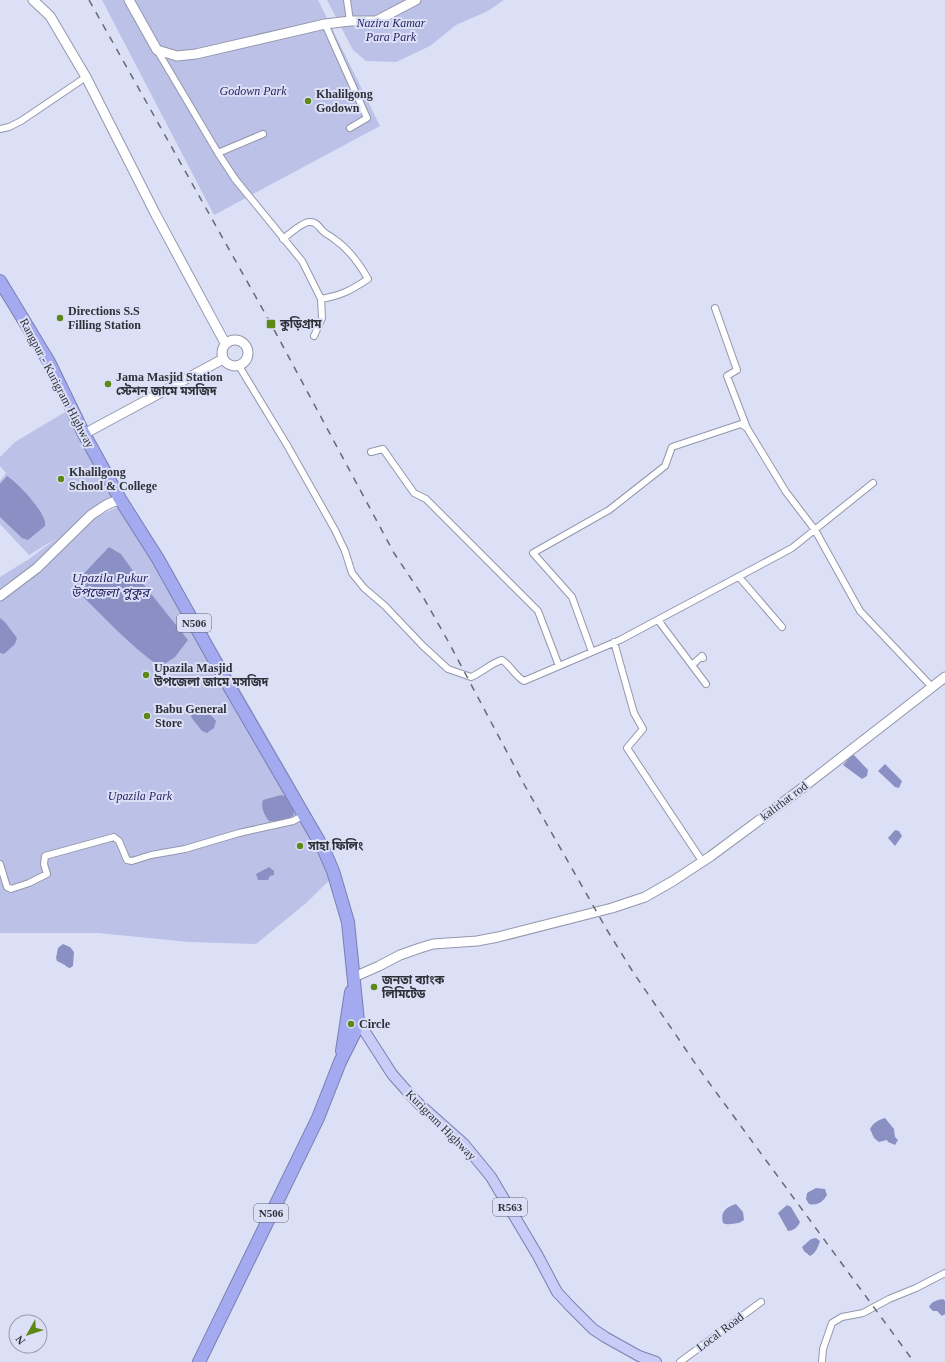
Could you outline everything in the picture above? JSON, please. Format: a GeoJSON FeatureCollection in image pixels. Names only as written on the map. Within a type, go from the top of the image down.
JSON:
{"type":"FeatureCollection","features":[{"type":"Feature","properties":{"kind":"highway","name":"Rangpur - Kurigram Highway"},"geometry":{"type":"LineString","coordinates":[[0,281],[49,362],[84,434],[120,499],[158,559],[236,699],[323,848],[334,871],[342,898],[349,928],[354,977]]}},
{"type":"Feature","properties":{"kind":"highway","name":"N506"},"geometry":{"type":"LineString","coordinates":[[352,1027],[347,1014],[354,977]]}},
{"type":"Feature","properties":{"kind":"highway","name":"N506"},"geometry":{"type":"LineString","coordinates":[[199,1362],[318,1118],[352,1027],[354,977]]}},
{"type":"Feature","properties":{"kind":"main road","name":"Kurigram Highway"},"geometry":{"type":"LineString","coordinates":[[352,1027],[370,1039],[392,1074],[406,1090],[418,1103],[464,1144],[491,1177],[538,1256],[557,1292],[593,1329],[642,1360],[656,1362]]}},
{"type":"Feature","properties":{"kind":"street"},"geometry":{"type":"LineString","coordinates":[[33,0],[50,16],[86,77],[156,215],[225,343]]}},
{"type":"Feature","properties":{"kind":"street"},"geometry":{"type":"LineString","coordinates":[[129,0],[218,153],[236,179],[302,262],[321,299],[322,318],[314,336]]}},
{"type":"Feature","properties":{"kind":"street"},"geometry":{"type":"LineString","coordinates":[[347,0],[350,21]]}},
{"type":"Feature","properties":{"kind":"street"},"geometry":{"type":"LineString","coordinates":[[157,50],[177,56],[196,54],[325,24],[350,21],[376,21],[416,0]]}},
{"type":"Feature","properties":{"kind":"street"},"geometry":{"type":"LineString","coordinates":[[325,24],[367,118],[350,128]]}},
{"type":"Feature","properties":{"kind":"street"},"geometry":{"type":"LineString","coordinates":[[0,129],[9,127],[21,121],[86,77]]}},
{"type":"Feature","properties":{"kind":"street"},"geometry":{"type":"LineString","coordinates":[[218,153],[263,134]]}},
{"type":"Feature","properties":{"kind":"street"},"geometry":{"type":"LineString","coordinates":[[283,238],[306,222],[311,221],[316,223],[324,232],[334,238],[349,251],[362,268],[368,279],[353,290],[340,295],[321,299]]}},
{"type":"Feature","properties":{"kind":"street"},"geometry":{"type":"LineString","coordinates":[[715,308],[737,370],[727,376],[747,428],[786,492],[815,530],[860,611],[932,686]]}},
{"type":"Feature","properties":{"kind":"street"},"geometry":{"type":"LineString","coordinates":[[237,339],[245,344],[248,352],[246,360],[239,366],[230,365],[223,360],[221,351],[225,343],[229,340],[237,339]]}},
{"type":"Feature","properties":{"kind":"street"},"geometry":{"type":"LineString","coordinates":[[84,434],[223,360]]}},
{"type":"Feature","properties":{"kind":"street"},"geometry":{"type":"LineString","coordinates":[[239,366],[287,445],[335,530],[345,551],[352,573],[364,588],[385,606],[423,646],[448,669],[471,677],[502,660],[507,663],[520,679],[524,681],[614,642],[792,548],[873,483]]}},
{"type":"Feature","properties":{"kind":"street"},"geometry":{"type":"LineString","coordinates":[[592,652],[572,597],[533,553],[609,510],[665,466],[672,447],[741,424],[747,428]]}},
{"type":"Feature","properties":{"kind":"street"},"geometry":{"type":"LineString","coordinates":[[371,452],[383,449],[414,493],[426,499],[538,611],[559,666]]}},
{"type":"Feature","properties":{"kind":"street"},"geometry":{"type":"LineString","coordinates":[[0,596],[37,568],[91,515],[106,505],[120,499]]}},
{"type":"Feature","properties":{"kind":"street"},"geometry":{"type":"LineString","coordinates":[[739,576],[782,627]]}},
{"type":"Feature","properties":{"kind":"street"},"geometry":{"type":"LineString","coordinates":[[658,620],[706,684]]}},
{"type":"Feature","properties":{"kind":"street"},"geometry":{"type":"LineString","coordinates":[[614,642],[634,713],[644,729],[627,748],[702,861]]}},
{"type":"Feature","properties":{"kind":"street"},"geometry":{"type":"LineString","coordinates":[[692,665],[702,656],[703,658]]}},
{"type":"Feature","properties":{"kind":"street","name":"kalirhat rod"},"geometry":{"type":"LineString","coordinates":[[354,977],[400,955],[433,944],[477,941],[612,908],[632,902],[657,890],[702,861],[797,792],[944,678]]}},
{"type":"Feature","properties":{"kind":"street"},"geometry":{"type":"LineString","coordinates":[[0,864],[7,888],[11,889],[29,883],[47,874],[44,864],[45,856],[106,839],[114,837],[119,841],[127,860],[132,861],[152,855],[185,849],[239,833],[293,821],[304,815]]}},
{"type":"Feature","properties":{"kind":"street"},"geometry":{"type":"LineString","coordinates":[[822,1362],[823,1349],[832,1323],[842,1317],[863,1313],[945,1273]]}},
{"type":"Feature","properties":{"kind":"street","name":"Local Road"},"geometry":{"type":"LineString","coordinates":[[680,1362],[760,1302]]}},
{"type":"Feature","properties":{"kind":"green space","name":"Godown Park"},"geometry":{"type":"Polygon","coordinates":[[[102,0],[318,0],[380,126],[214,215],[102,0]]]}},
{"type":"Feature","properties":{"kind":"green space","name":"Nazira Kamar Para Park"},"geometry":{"type":"Polygon","coordinates":[[[327,0],[504,0],[488,11],[456,25],[430,46],[396,62],[366,61],[353,50],[327,0]]]}},
{"type":"Feature","properties":{"kind":"green space","name":"Upazila Park"},"geometry":{"type":"Polygon","coordinates":[[[70,409],[120,492],[82,524],[128,502],[163,556],[295,785],[339,871],[305,904],[256,944],[189,942],[98,933],[0,933],[0,577],[29,559],[57,538],[29,555],[0,524],[0,481],[6,473],[0,466],[0,457],[15,442],[70,409]]]}},
{"type":"Feature","properties":{"kind":"water"},"geometry":{"type":"Polygon","coordinates":[[[7,476],[18,485],[37,506],[45,521],[45,526],[28,540],[22,538],[0,517],[0,484],[7,476]]]}},
{"type":"Feature","properties":{"kind":"water","name":"Upazila Pukur উপজেলা পুকুর"},"geometry":{"type":"Polygon","coordinates":[[[109,547],[121,554],[188,640],[175,657],[160,667],[125,638],[72,586],[109,547]]]}},
{"type":"Feature","properties":{"kind":"water"},"geometry":{"type":"Polygon","coordinates":[[[0,618],[5,622],[17,638],[15,644],[4,654],[0,653],[0,618]]]}},
{"type":"Feature","properties":{"kind":"water"},"geometry":{"type":"Polygon","coordinates":[[[199,707],[204,707],[216,721],[214,728],[207,733],[202,731],[191,717],[192,713],[199,707]]]}},
{"type":"Feature","properties":{"kind":"water"},"geometry":{"type":"Polygon","coordinates":[[[854,755],[868,770],[867,776],[862,779],[843,765],[851,756],[854,755]]]}},
{"type":"Feature","properties":{"kind":"water"},"geometry":{"type":"Polygon","coordinates":[[[885,764],[902,781],[899,788],[895,787],[878,771],[885,764]]]}},
{"type":"Feature","properties":{"kind":"water"},"geometry":{"type":"Polygon","coordinates":[[[281,795],[291,802],[294,815],[282,820],[269,821],[263,808],[263,800],[281,795]]]}},
{"type":"Feature","properties":{"kind":"water"},"geometry":{"type":"Polygon","coordinates":[[[895,830],[899,831],[902,836],[895,846],[888,838],[895,830]]]}},
{"type":"Feature","properties":{"kind":"water"},"geometry":{"type":"Polygon","coordinates":[[[269,867],[274,871],[274,875],[270,876],[268,880],[258,880],[256,874],[269,867]]]}},
{"type":"Feature","properties":{"kind":"water"},"geometry":{"type":"Polygon","coordinates":[[[63,944],[70,947],[74,952],[73,966],[70,968],[57,961],[56,958],[58,948],[63,944]]]}},
{"type":"Feature","properties":{"kind":"water"},"geometry":{"type":"Polygon","coordinates":[[[885,1118],[894,1129],[895,1137],[898,1140],[895,1145],[887,1140],[879,1142],[874,1138],[870,1129],[876,1122],[885,1118]]]}},
{"type":"Feature","properties":{"kind":"water"},"geometry":{"type":"Polygon","coordinates":[[[816,1188],[825,1189],[827,1195],[820,1203],[809,1204],[806,1199],[807,1193],[816,1188]]]}},
{"type":"Feature","properties":{"kind":"water"},"geometry":{"type":"Polygon","coordinates":[[[736,1204],[743,1212],[744,1220],[739,1223],[723,1223],[722,1216],[725,1210],[736,1204]]]}},
{"type":"Feature","properties":{"kind":"water"},"geometry":{"type":"Polygon","coordinates":[[[787,1205],[791,1207],[800,1222],[798,1226],[788,1231],[778,1213],[787,1205]]]}},
{"type":"Feature","properties":{"kind":"water"},"geometry":{"type":"Polygon","coordinates":[[[816,1238],[820,1241],[818,1248],[810,1256],[802,1247],[811,1239],[816,1238]]]}},
{"type":"Feature","properties":{"kind":"water"},"geometry":{"type":"Polygon","coordinates":[[[943,1299],[945,1301],[945,1314],[942,1316],[937,1311],[933,1311],[929,1307],[933,1302],[943,1299]]]}},
{"type":"Feature","properties":{"kind":"railway"},"geometry":{"type":"LineString","coordinates":[[89,0],[271,324],[394,553],[422,595],[448,641],[525,786],[607,930],[633,972],[699,1069],[914,1362]]}},
{"type":"Feature","properties":{"kind":"place","name":"Khalilgong Godown"},"geometry":{"type":"Point","coordinates":[308,101]}},
{"type":"Feature","properties":{"kind":"place","name":"Directions S.S Filling Station"},"geometry":{"type":"Point","coordinates":[60,318]}},
{"type":"Feature","properties":{"kind":"place","name":"কুড়িগ্রাম"},"geometry":{"type":"Point","coordinates":[271,324]}},
{"type":"Feature","properties":{"kind":"place","name":"Jama Masjid Station স্টেশন জামে মসজিদ"},"geometry":{"type":"Point","coordinates":[108,384]}},
{"type":"Feature","properties":{"kind":"place","name":"Khalilgong School & College"},"geometry":{"type":"Point","coordinates":[61,479]}},
{"type":"Feature","properties":{"kind":"place","name":"Upazila Masjid উপজেলা জামে মসজিদ"},"geometry":{"type":"Point","coordinates":[146,675]}},
{"type":"Feature","properties":{"kind":"place","name":"Babu General Store"},"geometry":{"type":"Point","coordinates":[147,716]}},
{"type":"Feature","properties":{"kind":"place","name":"সাহা ফিলিং"},"geometry":{"type":"Point","coordinates":[300,846]}},
{"type":"Feature","properties":{"kind":"place","name":"জনতা ব্যাংক লিমিটেড"},"geometry":{"type":"Point","coordinates":[374,987]}},
{"type":"Feature","properties":{"kind":"place","name":"Circle"},"geometry":{"type":"Point","coordinates":[351,1024]}}]}
